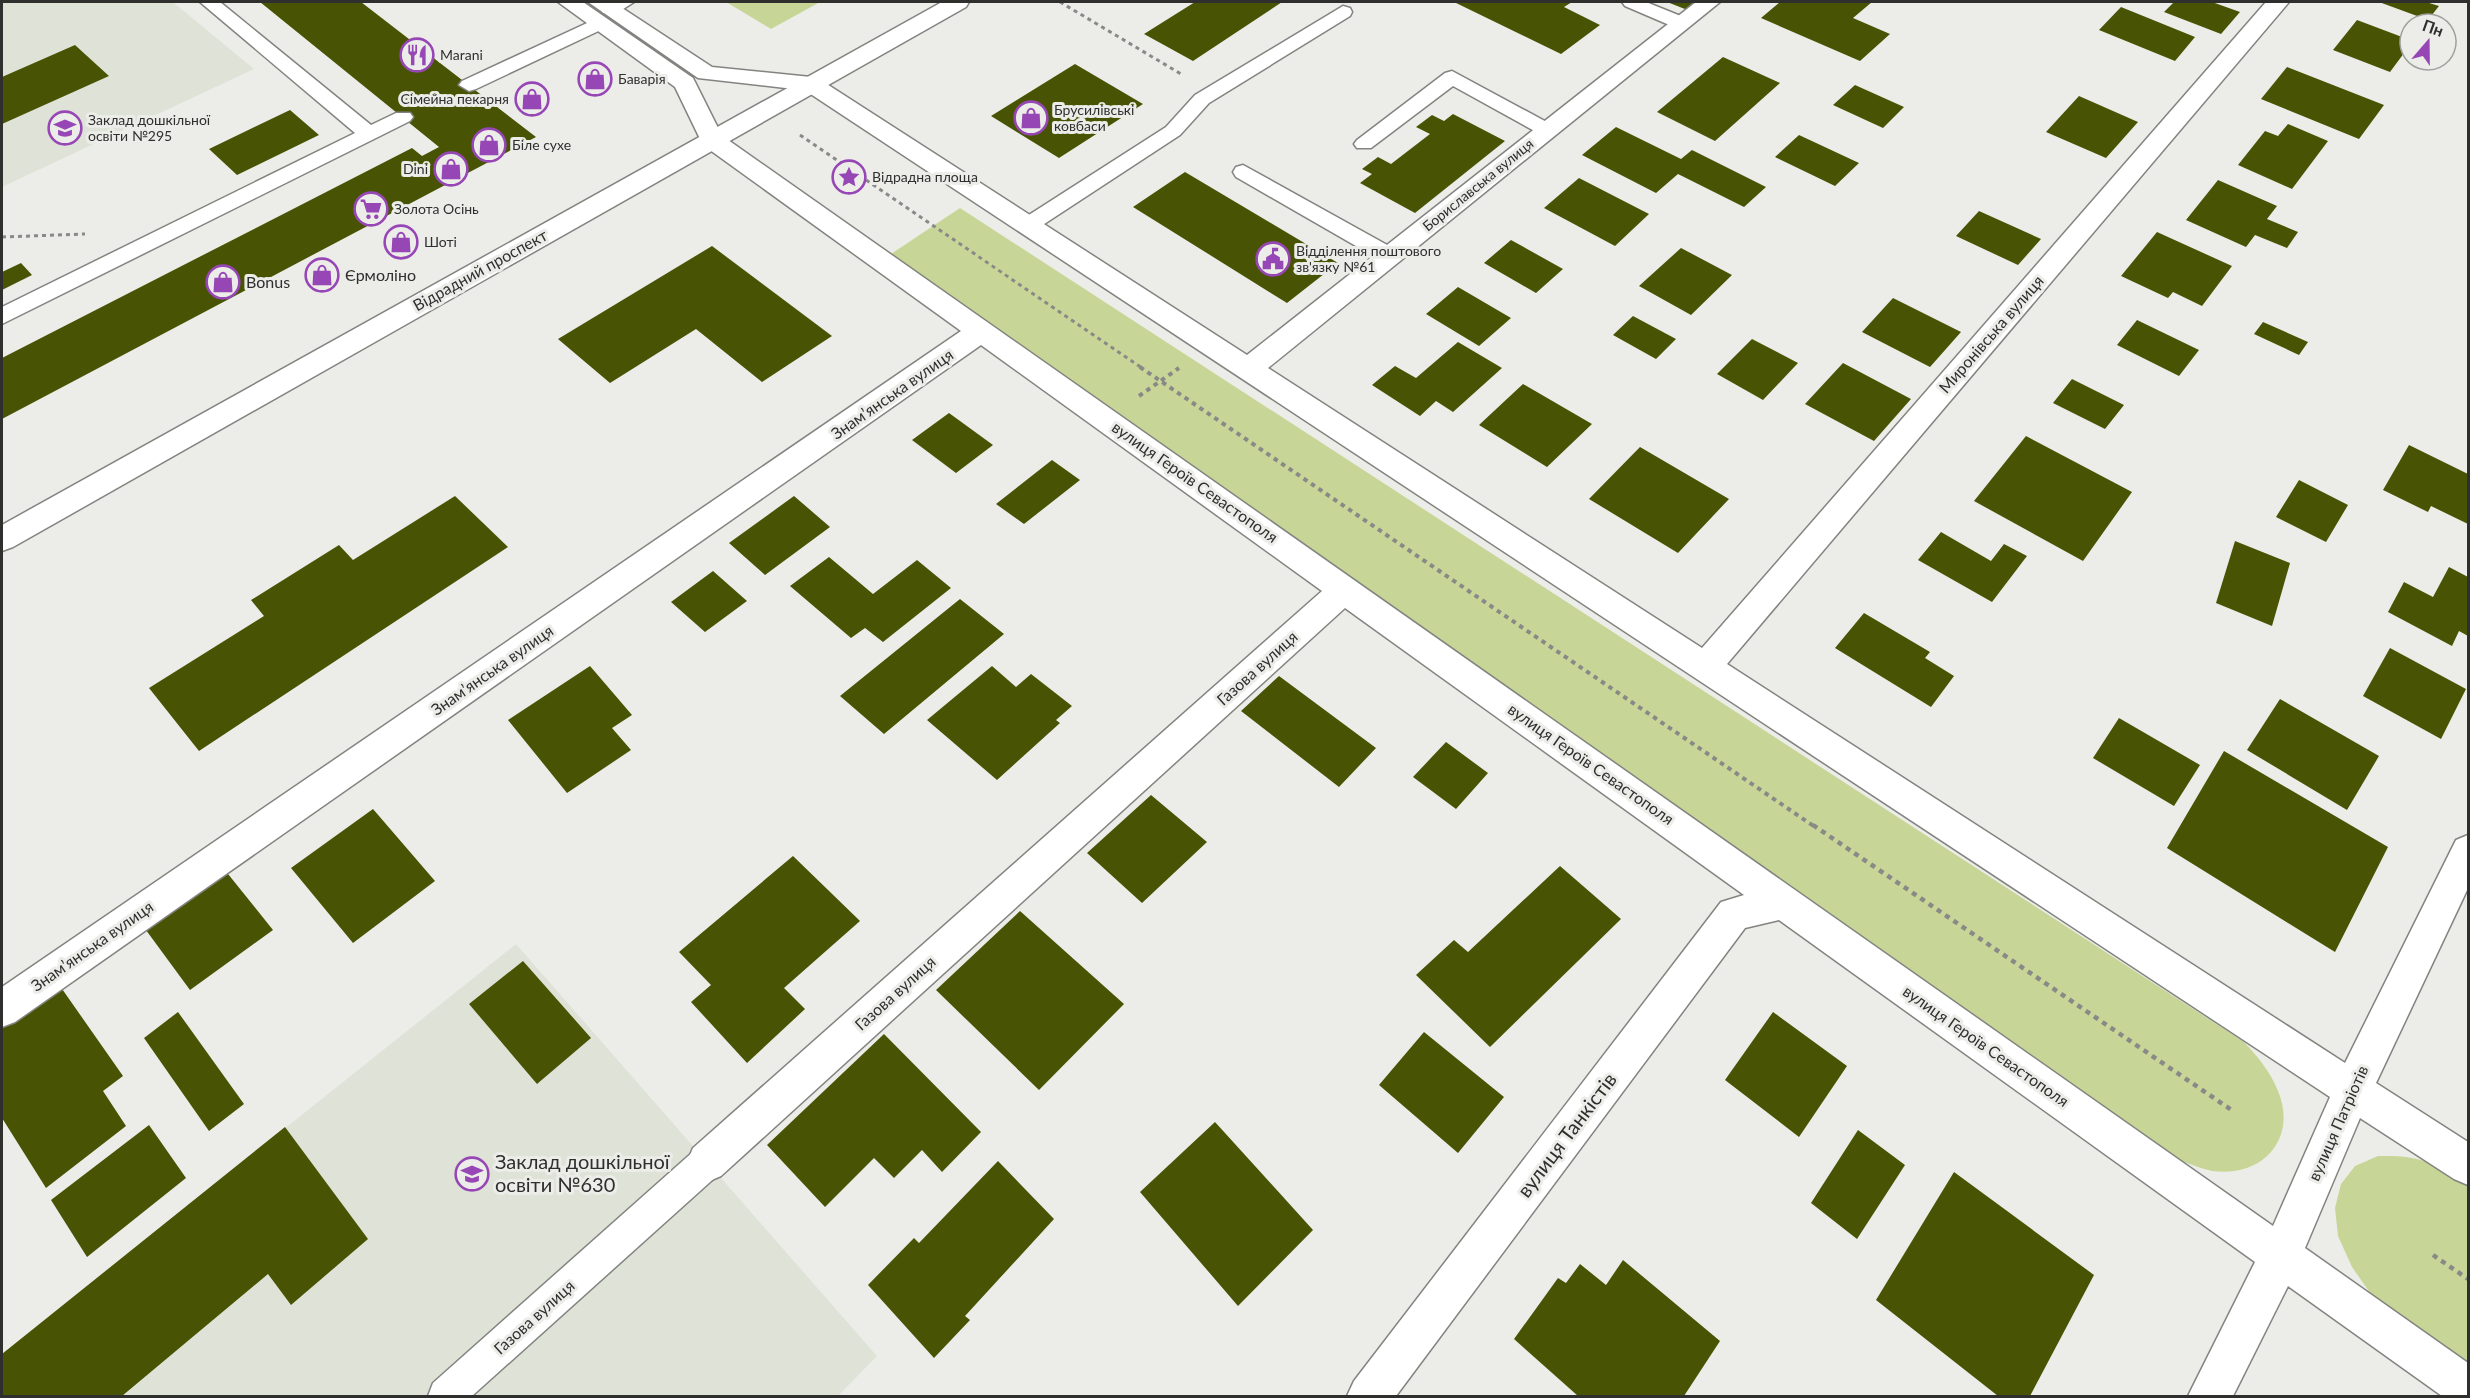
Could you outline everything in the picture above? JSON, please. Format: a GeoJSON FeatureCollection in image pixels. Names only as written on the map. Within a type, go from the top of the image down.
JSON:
{"type":"FeatureCollection","features":[{"type":"Feature","properties":{"kind":"street"},"geometry":{"type":"LineString","coordinates":[[569,2],[609,9],[706,73],[811,84],[2469,1165]]}},
{"type":"Feature","properties":{"kind":"street","name":"Відрадний проспект"},"geometry":{"type":"LineString","coordinates":[[2,539],[958,2]]}},
{"type":"Feature","properties":{"kind":"street","name":"Бориславська вулиця"},"geometry":{"type":"LineString","coordinates":[[1248,369],[1709,2]]}},
{"type":"Feature","properties":{"kind":"street","name":"Миронівська вулиця"},"geometry":{"type":"LineString","coordinates":[[1705,667],[2278,2]]}},
{"type":"Feature","properties":{"kind":"street"},"geometry":{"type":"LineString","coordinates":[[609,9],[685,83],[712,140]]}},
{"type":"Feature","properties":{"kind":"street","name":"вулиця Героїв Севастополя"},"geometry":{"type":"LineString","coordinates":[[712,140],[2469,1389]]}},
{"type":"Feature","properties":{"kind":"street","name":"Знамʼянська вулиця"},"geometry":{"type":"LineString","coordinates":[[2,1008],[981,331]]}},
{"type":"Feature","properties":{"kind":"street","name":"Газова вулиця"},"geometry":{"type":"LineString","coordinates":[[707,1162],[1345,589]]}},
{"type":"Feature","properties":{"kind":"street","name":"вулиця Патріотів"},"geometry":{"type":"LineString","coordinates":[[2210,1396],[2281,1256],[2353,1089],[2469,851]]}},
{"type":"Feature","properties":{"kind":"street","name":"вулиця Танкістів"},"geometry":{"type":"LineString","coordinates":[[1369,1396],[1734,914],[1784,902]]}},
{"type":"Feature","properties":{"kind":"lane"},"geometry":{"type":"LineString","coordinates":[[209,2],[369,134]]}},
{"type":"Feature","properties":{"kind":"lane"},"geometry":{"type":"LineString","coordinates":[[1631,2],[1682,23]]}},
{"type":"Feature","properties":{"kind":"lane"},"geometry":{"type":"LineString","coordinates":[[469,85],[609,9]]}},
{"type":"Feature","properties":{"kind":"lane"},"geometry":{"type":"LineString","coordinates":[[1028,225],[1173,130],[1202,99],[1343,12]]}},
{"type":"Feature","properties":{"kind":"lane"},"geometry":{"type":"LineString","coordinates":[[1364,144],[1452,77],[1547,130]]}},
{"type":"Feature","properties":{"kind":"lane"},"geometry":{"type":"LineString","coordinates":[[2,316],[403,117]]}},
{"type":"Feature","properties":{"kind":"lane"},"geometry":{"type":"LineString","coordinates":[[1243,172],[1390,256]]}},
{"type":"Feature","properties":{"kind":"lane","name":"Газова вулиця"},"geometry":{"type":"LineString","coordinates":[[446,1396],[707,1162]]}},
{"type":"Feature","properties":{"kind":"path"},"geometry":{"type":"LineString","coordinates":[[1060,2],[1212,93]]}},
{"type":"Feature","properties":{"kind":"path"},"geometry":{"type":"LineString","coordinates":[[800,135],[2233,1111]]}},
{"type":"Feature","properties":{"kind":"path"},"geometry":{"type":"LineString","coordinates":[[1107,420],[1212,345]]}},
{"type":"Feature","properties":{"kind":"path"},"geometry":{"type":"LineString","coordinates":[[2433,1255],[2469,1279]]}},
{"type":"Feature","properties":{"kind":"shaded area","name":"Заклад дошкільної освіти №295"},"geometry":{"type":"Polygon","coordinates":[[[2,2],[173,2],[254,69],[2,187],[2,2]]]}},
{"type":"Feature","properties":{"kind":"shaded area","name":"Заклад дошкільної освіти №630"},"geometry":{"type":"Polygon","coordinates":[[[516,944],[877,1356],[838,1396],[2,1396],[2,1354],[516,944]]]}},
{"type":"Feature","properties":{"kind":"green space"},"geometry":{"type":"Polygon","coordinates":[[[726,2],[820,2],[771,29],[726,2]]]}},
{"type":"Feature","properties":{"kind":"green space"},"geometry":{"type":"Polygon","coordinates":[[[960,208],[2244,1042],[2271,1077],[2283,1109],[2283,1125],[2279,1139],[2271,1152],[2246,1168],[2230,1172],[2212,1171],[2181,1161],[888,256],[960,208]]]}},
{"type":"Feature","properties":{"kind":"green space"},"geometry":{"type":"Polygon","coordinates":[[[2378,1156],[2405,1157],[2436,1165],[2468,1185],[2468,1363],[2373,1297],[2352,1267],[2338,1236],[2335,1208],[2341,1184],[2355,1166],[2378,1156]]]}},
{"type":"Feature","properties":{"kind":"building"},"geometry":{"type":"Polygon","coordinates":[[[260,2],[361,2],[536,137],[2,419],[2,358],[412,148],[422,156],[439,147],[260,2]]]}},
{"type":"Feature","properties":{"kind":"building"},"geometry":{"type":"Polygon","coordinates":[[[1195,2],[1282,2],[1193,61],[1144,34],[1195,2]]]}},
{"type":"Feature","properties":{"kind":"building"},"geometry":{"type":"Polygon","coordinates":[[[1454,2],[1572,2],[1564,7],[1600,25],[1561,54],[1454,2]]]}},
{"type":"Feature","properties":{"kind":"building"},"geometry":{"type":"Polygon","coordinates":[[[1667,2],[1700,2],[1690,11],[1667,2]]]}},
{"type":"Feature","properties":{"kind":"building"},"geometry":{"type":"Polygon","coordinates":[[[1780,2],[1872,2],[1853,18],[1890,34],[1860,61],[1761,18],[1780,2]]]}},
{"type":"Feature","properties":{"kind":"building"},"geometry":{"type":"Polygon","coordinates":[[[2174,2],[2212,2],[2240,12],[2221,34],[2164,12],[2174,2]]]}},
{"type":"Feature","properties":{"kind":"building"},"geometry":{"type":"Polygon","coordinates":[[[2379,2],[2426,2],[2439,6],[2434,12],[2406,12],[2379,2]]]}},
{"type":"Feature","properties":{"kind":"building"},"geometry":{"type":"Polygon","coordinates":[[[2121,7],[2195,37],[2175,61],[2099,30],[2121,7]]]}},
{"type":"Feature","properties":{"kind":"building"},"geometry":{"type":"Polygon","coordinates":[[[2357,20],[2398,35],[2398,61],[2390,72],[2333,50],[2357,20]]]}},
{"type":"Feature","properties":{"kind":"building"},"geometry":{"type":"Polygon","coordinates":[[[75,45],[109,76],[2,124],[2,77],[75,45]]]}},
{"type":"Feature","properties":{"kind":"building"},"geometry":{"type":"Polygon","coordinates":[[[1723,57],[1780,83],[1715,141],[1657,112],[1723,57]]]}},
{"type":"Feature","properties":{"kind":"building"},"geometry":{"type":"Polygon","coordinates":[[[1075,64],[1143,104],[1059,158],[991,116],[1075,64]]]}},
{"type":"Feature","properties":{"kind":"building"},"geometry":{"type":"Polygon","coordinates":[[[2287,67],[2384,105],[2359,139],[2261,99],[2287,67]]]}},
{"type":"Feature","properties":{"kind":"building"},"geometry":{"type":"Polygon","coordinates":[[[1855,85],[1904,107],[1883,128],[1833,105],[1855,85]]]}},
{"type":"Feature","properties":{"kind":"building"},"geometry":{"type":"Polygon","coordinates":[[[2079,96],[2138,122],[2106,158],[2046,132],[2079,96]]]}},
{"type":"Feature","properties":{"kind":"building"},"geometry":{"type":"Polygon","coordinates":[[[290,110],[319,135],[237,175],[209,149],[290,110]]]}},
{"type":"Feature","properties":{"kind":"building"},"geometry":{"type":"Polygon","coordinates":[[[1453,114],[1505,141],[1415,213],[1360,183],[1372,174],[1362,169],[1378,157],[1391,164],[1430,134],[1416,127],[1432,115],[1444,121],[1453,114]]]}},
{"type":"Feature","properties":{"kind":"building"},"geometry":{"type":"Polygon","coordinates":[[[2288,124],[2328,141],[2292,189],[2238,165],[2265,131],[2278,136],[2288,124]]]}},
{"type":"Feature","properties":{"kind":"building"},"geometry":{"type":"Polygon","coordinates":[[[1616,127],[1681,159],[1692,150],[1766,187],[1744,207],[1678,174],[1656,193],[1582,155],[1616,127]]]}},
{"type":"Feature","properties":{"kind":"building"},"geometry":{"type":"Polygon","coordinates":[[[1799,135],[1859,163],[1835,186],[1775,157],[1799,135]]]}},
{"type":"Feature","properties":{"kind":"building"},"geometry":{"type":"Polygon","coordinates":[[[1185,172],[1338,263],[1287,303],[1133,207],[1185,172]]]}},
{"type":"Feature","properties":{"kind":"building"},"geometry":{"type":"Polygon","coordinates":[[[1579,178],[1649,214],[1615,246],[1544,208],[1579,178]]]}},
{"type":"Feature","properties":{"kind":"building"},"geometry":{"type":"Polygon","coordinates":[[[2218,180],[2277,206],[2267,219],[2298,232],[2287,248],[2255,235],[2246,247],[2186,220],[2218,180]]]}},
{"type":"Feature","properties":{"kind":"building"},"geometry":{"type":"Polygon","coordinates":[[[1979,211],[2041,239],[2018,265],[1956,236],[1979,211]]]}},
{"type":"Feature","properties":{"kind":"building"},"geometry":{"type":"Polygon","coordinates":[[[2157,232],[2232,266],[2202,306],[2173,292],[2168,298],[2121,276],[2157,232]]]}},
{"type":"Feature","properties":{"kind":"building"},"geometry":{"type":"Polygon","coordinates":[[[1511,240],[1563,269],[1536,293],[1484,263],[1511,240]]]}},
{"type":"Feature","properties":{"kind":"building"},"geometry":{"type":"Polygon","coordinates":[[[712,246],[832,336],[762,382],[696,329],[610,383],[558,339],[712,246]]]}},
{"type":"Feature","properties":{"kind":"building"},"geometry":{"type":"Polygon","coordinates":[[[1681,248],[1732,275],[1691,315],[1639,286],[1681,248]]]}},
{"type":"Feature","properties":{"kind":"building"},"geometry":{"type":"Polygon","coordinates":[[[21,263],[32,275],[2,290],[2,272],[21,263]]]}},
{"type":"Feature","properties":{"kind":"building"},"geometry":{"type":"Polygon","coordinates":[[[1458,287],[1511,318],[1479,346],[1426,314],[1458,287]]]}},
{"type":"Feature","properties":{"kind":"building"},"geometry":{"type":"Polygon","coordinates":[[[1893,298],[1961,332],[1930,367],[1862,332],[1893,298]]]}},
{"type":"Feature","properties":{"kind":"building"},"geometry":{"type":"Polygon","coordinates":[[[1633,316],[1676,339],[1656,359],[1613,335],[1633,316]]]}},
{"type":"Feature","properties":{"kind":"building"},"geometry":{"type":"Polygon","coordinates":[[[2137,320],[2199,350],[2179,376],[2117,345],[2137,320]]]}},
{"type":"Feature","properties":{"kind":"building"},"geometry":{"type":"Polygon","coordinates":[[[2263,322],[2308,342],[2299,355],[2254,334],[2263,322]]]}},
{"type":"Feature","properties":{"kind":"building"},"geometry":{"type":"Polygon","coordinates":[[[1752,339],[1798,363],[1763,400],[1717,374],[1752,339]]]}},
{"type":"Feature","properties":{"kind":"building"},"geometry":{"type":"Polygon","coordinates":[[[1458,342],[1502,368],[1453,412],[1436,401],[1420,416],[1372,385],[1395,366],[1416,378],[1458,342]]]}},
{"type":"Feature","properties":{"kind":"building"},"geometry":{"type":"Polygon","coordinates":[[[1843,363],[1911,399],[1874,441],[1805,404],[1843,363]]]}},
{"type":"Feature","properties":{"kind":"building"},"geometry":{"type":"Polygon","coordinates":[[[2072,379],[2124,405],[2105,429],[2053,403],[2072,379]]]}},
{"type":"Feature","properties":{"kind":"building"},"geometry":{"type":"Polygon","coordinates":[[[1523,384],[1592,424],[1547,467],[1479,425],[1523,384]]]}},
{"type":"Feature","properties":{"kind":"building"},"geometry":{"type":"Polygon","coordinates":[[[949,413],[993,445],[956,473],[912,440],[949,413]]]}},
{"type":"Feature","properties":{"kind":"building"},"geometry":{"type":"Polygon","coordinates":[[[2026,436],[2132,492],[2083,561],[1974,501],[2026,436]]]}},
{"type":"Feature","properties":{"kind":"building"},"geometry":{"type":"Polygon","coordinates":[[[2409,445],[2468,474],[2468,524],[2431,506],[2428,512],[2383,490],[2409,445]]]}},
{"type":"Feature","properties":{"kind":"building"},"geometry":{"type":"Polygon","coordinates":[[[1640,447],[1729,499],[1678,553],[1589,499],[1640,447]]]}},
{"type":"Feature","properties":{"kind":"building"},"geometry":{"type":"Polygon","coordinates":[[[1052,460],[1080,480],[1024,524],[996,504],[1052,460]]]}},
{"type":"Feature","properties":{"kind":"building"},"geometry":{"type":"Polygon","coordinates":[[[2299,480],[2348,505],[2326,542],[2276,517],[2299,480]]]}},
{"type":"Feature","properties":{"kind":"building"},"geometry":{"type":"Polygon","coordinates":[[[455,496],[508,547],[199,751],[149,688],[264,616],[251,600],[339,545],[353,560],[455,496]]]}},
{"type":"Feature","properties":{"kind":"building"},"geometry":{"type":"Polygon","coordinates":[[[794,496],[830,527],[765,575],[729,543],[794,496]]]}},
{"type":"Feature","properties":{"kind":"building"},"geometry":{"type":"Polygon","coordinates":[[[1941,532],[1991,561],[2004,544],[2027,556],[1992,602],[1918,560],[1941,532]]]}},
{"type":"Feature","properties":{"kind":"building"},"geometry":{"type":"Polygon","coordinates":[[[2235,541],[2290,563],[2272,626],[2216,603],[2235,541]]]}},
{"type":"Feature","properties":{"kind":"building"},"geometry":{"type":"Polygon","coordinates":[[[829,557],[873,594],[917,560],[951,588],[883,642],[865,628],[851,638],[790,586],[829,557]]]}},
{"type":"Feature","properties":{"kind":"building"},"geometry":{"type":"Polygon","coordinates":[[[2449,567],[2468,577],[2468,636],[2459,631],[2452,646],[2388,612],[2404,582],[2433,597],[2449,567]]]}},
{"type":"Feature","properties":{"kind":"building"},"geometry":{"type":"Polygon","coordinates":[[[713,571],[747,601],[705,632],[671,602],[713,571]]]}},
{"type":"Feature","properties":{"kind":"building"},"geometry":{"type":"Polygon","coordinates":[[[960,599],[1004,634],[884,734],[840,696],[960,599]]]}},
{"type":"Feature","properties":{"kind":"building"},"geometry":{"type":"Polygon","coordinates":[[[1864,613],[1930,652],[1925,658],[1954,676],[1931,707],[1835,648],[1864,613]]]}},
{"type":"Feature","properties":{"kind":"building"},"geometry":{"type":"Polygon","coordinates":[[[2390,648],[2466,689],[2441,739],[2363,696],[2390,648]]]}},
{"type":"Feature","properties":{"kind":"building"},"geometry":{"type":"Polygon","coordinates":[[[590,666],[632,715],[612,728],[631,750],[567,793],[508,720],[590,666]]]}},
{"type":"Feature","properties":{"kind":"building"},"geometry":{"type":"Polygon","coordinates":[[[992,666],[1016,687],[1031,674],[1072,706],[1056,720],[1060,723],[997,780],[927,720],[992,666]]]}},
{"type":"Feature","properties":{"kind":"building"},"geometry":{"type":"Polygon","coordinates":[[[1279,676],[1376,748],[1339,787],[1241,711],[1279,676]]]}},
{"type":"Feature","properties":{"kind":"building"},"geometry":{"type":"Polygon","coordinates":[[[2280,699],[2379,756],[2347,810],[2247,750],[2280,699]]]}},
{"type":"Feature","properties":{"kind":"building"},"geometry":{"type":"Polygon","coordinates":[[[2119,718],[2200,765],[2174,806],[2093,758],[2119,718]]]}},
{"type":"Feature","properties":{"kind":"building"},"geometry":{"type":"Polygon","coordinates":[[[1446,742],[1488,773],[1456,809],[1413,777],[1446,742]]]}},
{"type":"Feature","properties":{"kind":"building"},"geometry":{"type":"Polygon","coordinates":[[[2224,751],[2388,847],[2335,952],[2167,848],[2224,751]]]}},
{"type":"Feature","properties":{"kind":"building"},"geometry":{"type":"Polygon","coordinates":[[[1151,795],[1207,842],[1142,903],[1087,853],[1151,795]]]}},
{"type":"Feature","properties":{"kind":"building"},"geometry":{"type":"Polygon","coordinates":[[[373,809],[435,881],[353,943],[291,868],[373,809]]]}},
{"type":"Feature","properties":{"kind":"building"},"geometry":{"type":"Polygon","coordinates":[[[793,856],[860,921],[784,988],[805,1009],[747,1063],[691,1002],[711,985],[679,952],[793,856]]]}},
{"type":"Feature","properties":{"kind":"building"},"geometry":{"type":"Polygon","coordinates":[[[1560,866],[1621,919],[1490,1047],[1416,975],[1454,940],[1468,952],[1560,866]]]}},
{"type":"Feature","properties":{"kind":"building"},"geometry":{"type":"Polygon","coordinates":[[[224,869],[273,930],[190,990],[143,926],[224,869]]]}},
{"type":"Feature","properties":{"kind":"building"},"geometry":{"type":"Polygon","coordinates":[[[1020,911],[1124,1004],[1039,1090],[936,990],[1020,911]]]}},
{"type":"Feature","properties":{"kind":"building"},"geometry":{"type":"Polygon","coordinates":[[[523,961],[591,1038],[537,1084],[469,1004],[523,961]]]}},
{"type":"Feature","properties":{"kind":"building"},"geometry":{"type":"Polygon","coordinates":[[[60,986],[123,1076],[103,1091],[126,1126],[46,1188],[2,1118],[2,1028],[60,986]]]}},
{"type":"Feature","properties":{"kind":"building"},"geometry":{"type":"Polygon","coordinates":[[[178,1012],[244,1104],[209,1131],[144,1038],[178,1012]]]}},
{"type":"Feature","properties":{"kind":"building"},"geometry":{"type":"Polygon","coordinates":[[[1773,1012],[1847,1066],[1799,1137],[1725,1080],[1773,1012]]]}},
{"type":"Feature","properties":{"kind":"building"},"geometry":{"type":"Polygon","coordinates":[[[1424,1032],[1504,1097],[1458,1153],[1379,1085],[1424,1032]]]}},
{"type":"Feature","properties":{"kind":"building"},"geometry":{"type":"Polygon","coordinates":[[[884,1034],[981,1132],[942,1172],[922,1150],[894,1178],[874,1158],[825,1207],[767,1145],[884,1034]]]}},
{"type":"Feature","properties":{"kind":"building"},"geometry":{"type":"Polygon","coordinates":[[[1215,1122],[1313,1230],[1238,1306],[1140,1192],[1215,1122]]]}},
{"type":"Feature","properties":{"kind":"building"},"geometry":{"type":"Polygon","coordinates":[[[149,1125],[186,1178],[87,1257],[51,1200],[149,1125]]]}},
{"type":"Feature","properties":{"kind":"building"},"geometry":{"type":"Polygon","coordinates":[[[285,1127],[368,1239],[291,1305],[268,1274],[122,1396],[2,1396],[2,1354],[285,1127]]]}},
{"type":"Feature","properties":{"kind":"building"},"geometry":{"type":"Polygon","coordinates":[[[1858,1130],[1905,1165],[1857,1239],[1811,1203],[1858,1130]]]}},
{"type":"Feature","properties":{"kind":"building"},"geometry":{"type":"Polygon","coordinates":[[[998,1161],[1054,1219],[965,1316],[970,1320],[934,1358],[868,1285],[914,1238],[919,1243],[998,1161]]]}},
{"type":"Feature","properties":{"kind":"building"},"geometry":{"type":"Polygon","coordinates":[[[1954,1172],[2094,1275],[2030,1396],[1998,1396],[1876,1300],[1954,1172]]]}},
{"type":"Feature","properties":{"kind":"building"},"geometry":{"type":"Polygon","coordinates":[[[1623,1260],[1720,1341],[1684,1396],[1578,1396],[1514,1339],[1558,1278],[1566,1283],[1580,1264],[1606,1285],[1623,1260]]]}},
{"type":"Feature","properties":{"kind":"place","name":"Marani"},"geometry":{"type":"Point","coordinates":[417,55]}},
{"type":"Feature","properties":{"kind":"place","name":"Баварія"},"geometry":{"type":"Point","coordinates":[595,79]}},
{"type":"Feature","properties":{"kind":"place","name":"Сімейна пекарня"},"geometry":{"type":"Point","coordinates":[532,99]}},
{"type":"Feature","properties":{"kind":"place","name":"Брусилівські ковбаси"},"geometry":{"type":"Point","coordinates":[1031,118]}},
{"type":"Feature","properties":{"kind":"place","name":"Заклад дошкільної освіти №295"},"geometry":{"type":"Point","coordinates":[65,128]}},
{"type":"Feature","properties":{"kind":"place","name":"Біле сухе"},"geometry":{"type":"Point","coordinates":[489,145]}},
{"type":"Feature","properties":{"kind":"place","name":"Dini"},"geometry":{"type":"Point","coordinates":[451,169]}},
{"type":"Feature","properties":{"kind":"place","name":"Відрадна площа"},"geometry":{"type":"Point","coordinates":[849,177]}},
{"type":"Feature","properties":{"kind":"place","name":"Золота Осінь"},"geometry":{"type":"Point","coordinates":[371,209]}},
{"type":"Feature","properties":{"kind":"place","name":"Шоті"},"geometry":{"type":"Point","coordinates":[401,242]}},
{"type":"Feature","properties":{"kind":"place","name":"Відділення поштового зв'язку №61"},"geometry":{"type":"Point","coordinates":[1273,259]}},
{"type":"Feature","properties":{"kind":"place","name":"Єрмоліно"},"geometry":{"type":"Point","coordinates":[322,275]}},
{"type":"Feature","properties":{"kind":"place","name":"Bonus"},"geometry":{"type":"Point","coordinates":[223,282]}},
{"type":"Feature","properties":{"kind":"place","name":"Заклад дошкільної освіти №630"},"geometry":{"type":"Point","coordinates":[472,1174]}}]}
